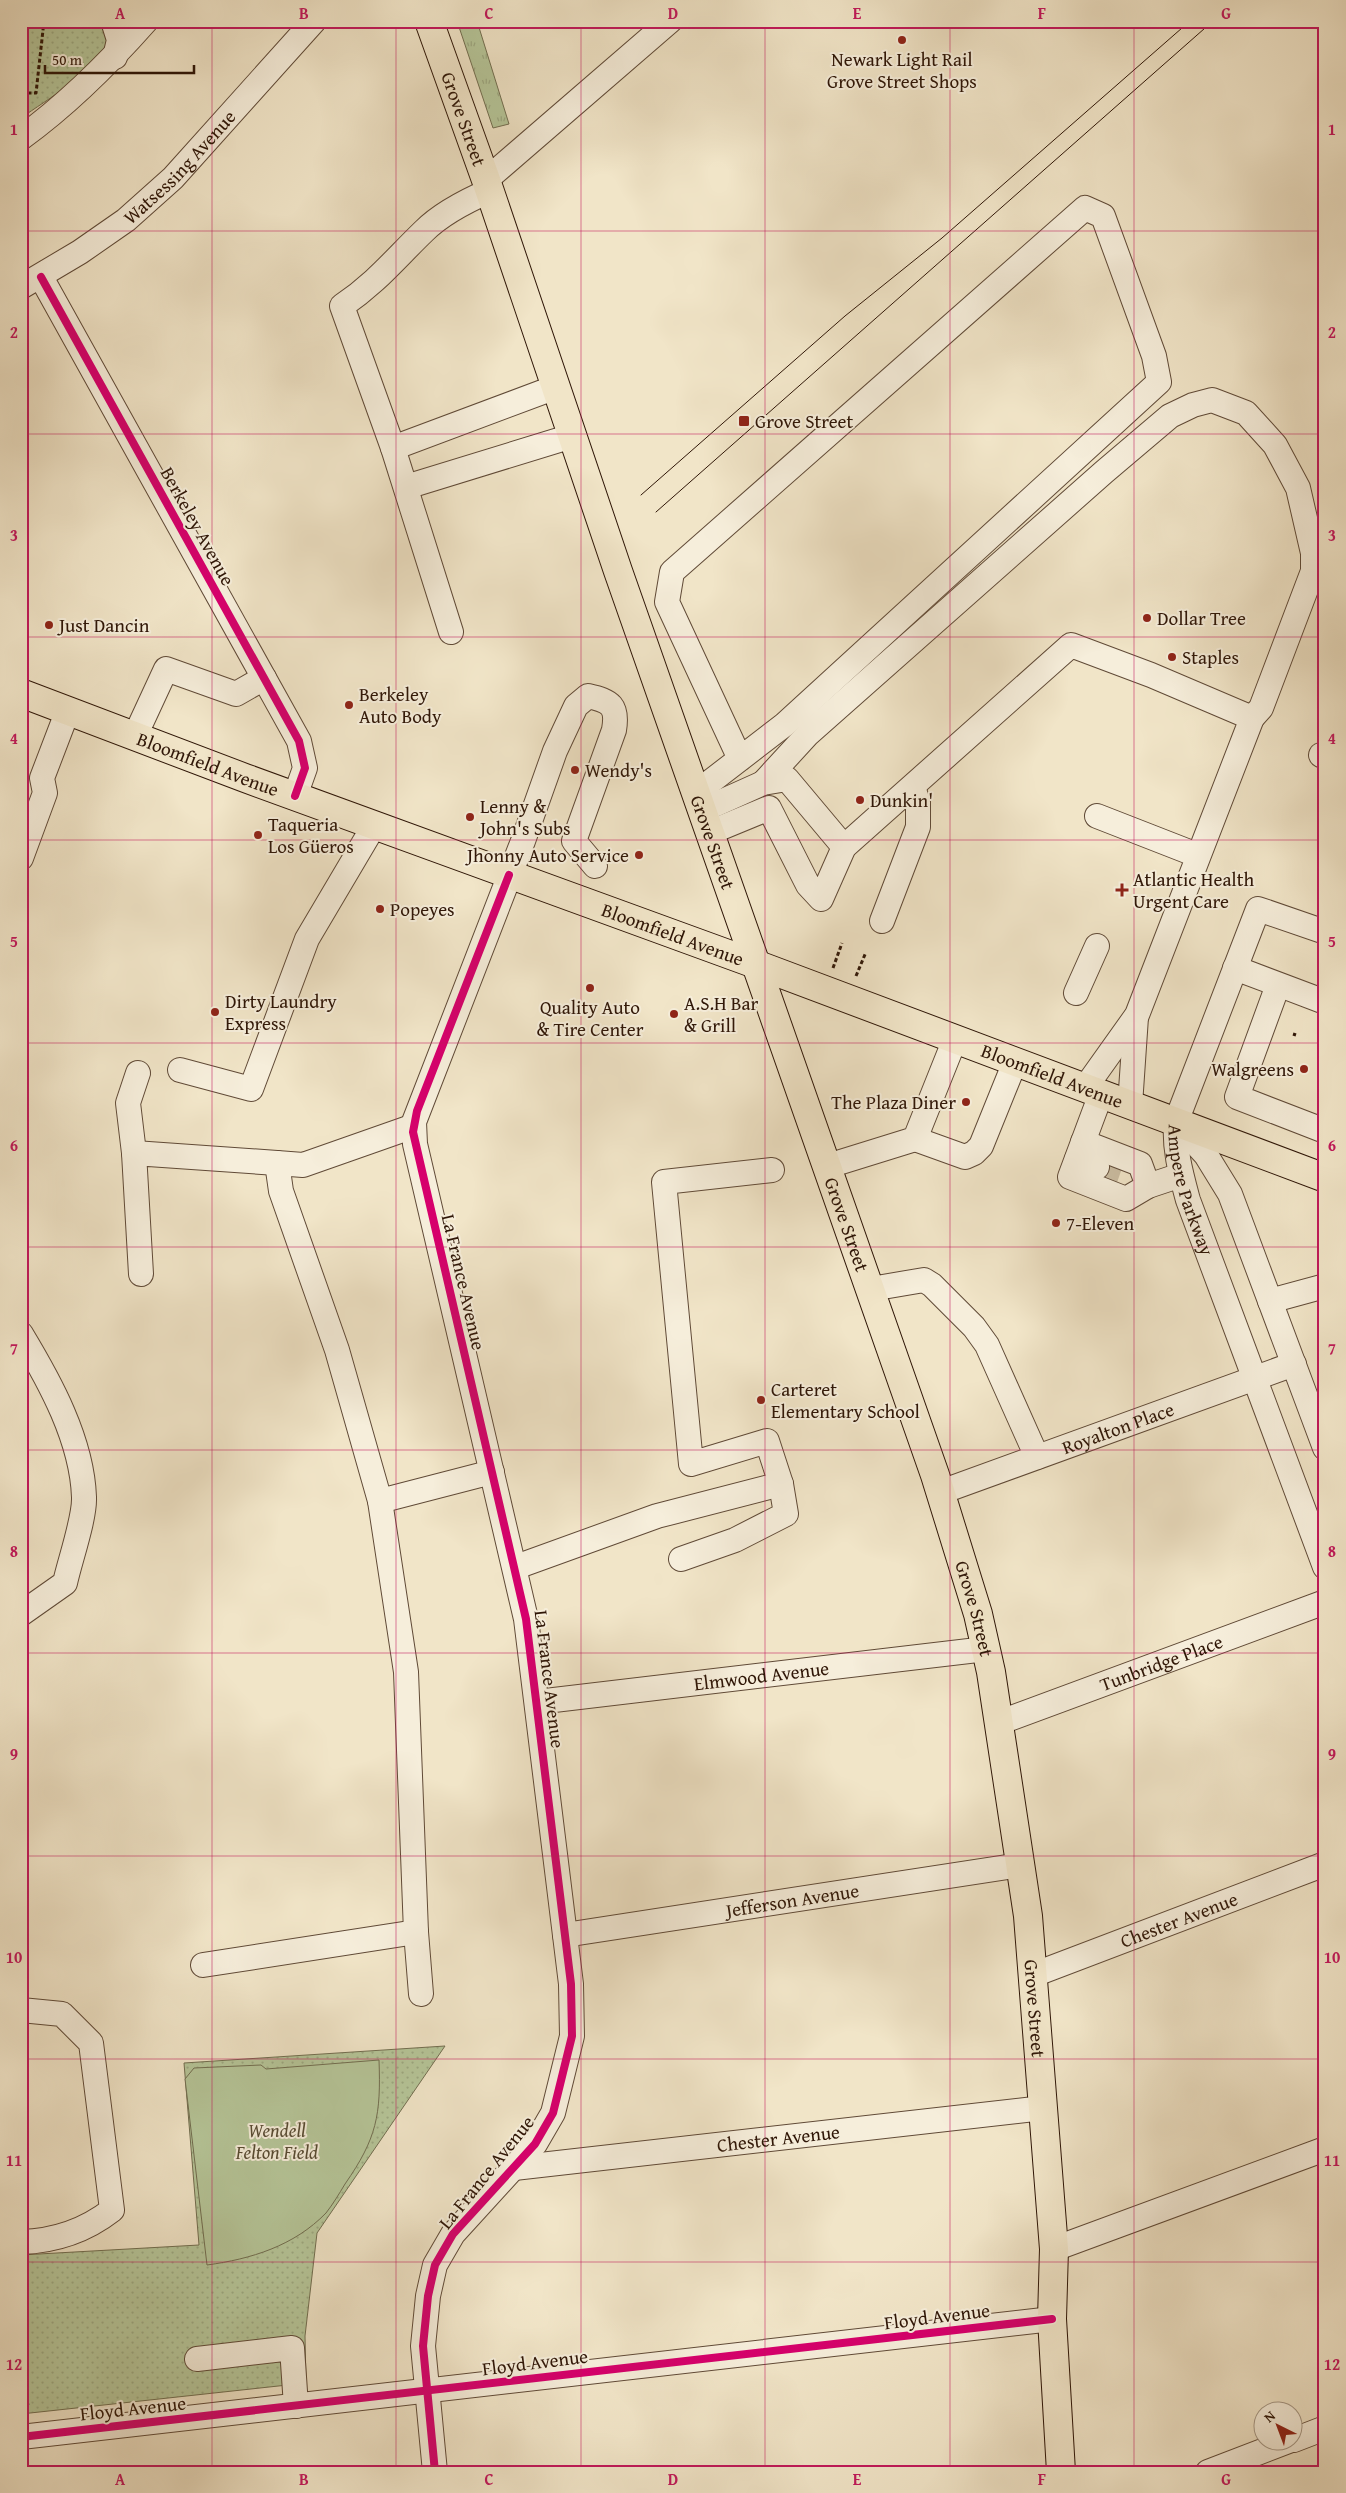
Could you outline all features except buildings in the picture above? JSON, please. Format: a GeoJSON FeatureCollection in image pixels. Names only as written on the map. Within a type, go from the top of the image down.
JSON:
{"type":"FeatureCollection","features":[{"type":"Feature","properties":{"kind":"main road","name":"Grove Street"},"geometry":{"type":"LineString","coordinates":[[429,21],[941,1492],[978,1614],[986,1649],[1028,1916],[1054,2250],[1052,2319],[1061,2472]]}},
{"type":"Feature","properties":{"kind":"main road","name":"Bloomfield Avenue"},"geometry":{"type":"LineString","coordinates":[[21,693],[295,796],[758,965],[1325,1178]]}},
{"type":"Feature","properties":{"kind":"street"},"geometry":{"type":"LineString","coordinates":[[113,21],[119,40],[115,57]]}},
{"type":"Feature","properties":{"kind":"street"},"geometry":{"type":"LineString","coordinates":[[21,138],[56,113],[115,57],[146,21]]}},
{"type":"Feature","properties":{"kind":"street","name":"Watsessing Avenue"},"geometry":{"type":"LineString","coordinates":[[31,282],[126,220],[174,178],[314,21]]}},
{"type":"Feature","properties":{"kind":"street"},"geometry":{"type":"LineString","coordinates":[[451,632],[394,448],[342,306],[368,289],[424,230],[488,186],[670,21]]}},
{"type":"Feature","properties":{"kind":"street"},"geometry":{"type":"LineString","coordinates":[[703,811],[740,759],[784,725],[1159,382],[1154,356],[1103,216],[1085,208],[672,572],[667,602],[740,759]]}},
{"type":"Feature","properties":{"kind":"street","name":"Berkeley Avenue"},"geometry":{"type":"LineString","coordinates":[[31,282],[264,678],[299,741],[304,754],[305,768],[295,796]]}},
{"type":"Feature","properties":{"kind":"street"},"geometry":{"type":"LineString","coordinates":[[394,448],[556,387]]}},
{"type":"Feature","properties":{"kind":"street"},"geometry":{"type":"LineString","coordinates":[[763,783],[808,734],[1170,416],[1193,405],[1212,400],[1246,414],[1275,445],[1298,488],[1314,553],[1313,571],[1261,708],[1252,718],[1197,855],[1137,1015],[1093,1091],[1086,1156],[1070,1177],[1126,1199],[1148,1186],[1181,1175]]}},
{"type":"Feature","properties":{"kind":"street"},"geometry":{"type":"LineString","coordinates":[[406,487],[572,436]]}},
{"type":"Feature","properties":{"kind":"street"},"geometry":{"type":"LineString","coordinates":[[703,811],[769,808],[808,885],[821,899],[844,847],[1071,645],[1151,675],[1252,718]]}},
{"type":"Feature","properties":{"kind":"street"},"geometry":{"type":"LineString","coordinates":[[135,736],[166,669],[236,694],[264,678]]}},
{"type":"Feature","properties":{"kind":"street","name":"La France Avenue"},"geometry":{"type":"LineString","coordinates":[[435,2472],[423,2346],[428,2296],[435,2265],[453,2234],[535,2144],[553,2113],[572,2036],[571,1984],[526,1619],[516,1568],[415,1144],[414,1126],[417,1111],[510,874],[555,751],[576,706],[588,696],[602,699],[612,706],[616,716],[614,730],[574,841],[595,866]]}},
{"type":"Feature","properties":{"kind":"street"},"geometry":{"type":"LineString","coordinates":[[21,811],[31,787],[42,778],[68,710]]}},
{"type":"Feature","properties":{"kind":"street"},"geometry":{"type":"LineString","coordinates":[[21,858],[45,794],[42,778]]}},
{"type":"Feature","properties":{"kind":"street"},"geometry":{"type":"LineString","coordinates":[[703,811],[763,783],[787,779],[844,847]]}},
{"type":"Feature","properties":{"kind":"street"},"geometry":{"type":"LineString","coordinates":[[882,921],[918,827],[918,802],[913,787]]}},
{"type":"Feature","properties":{"kind":"street"},"geometry":{"type":"LineString","coordinates":[[1097,816],[1197,855]]}},
{"type":"Feature","properties":{"kind":"street"},"geometry":{"type":"LineString","coordinates":[[180,1070],[251,1089],[306,939],[375,824]]}},
{"type":"Feature","properties":{"kind":"street"},"geometry":{"type":"LineString","coordinates":[[1176,1122],[1258,909],[1325,932]]}},
{"type":"Feature","properties":{"kind":"street"},"geometry":{"type":"LineString","coordinates":[[1076,993],[1096,946]]}},
{"type":"Feature","properties":{"kind":"street"},"geometry":{"type":"LineString","coordinates":[[1235,968],[1325,1002]]}},
{"type":"Feature","properties":{"kind":"street"},"geometry":{"type":"LineString","coordinates":[[1278,985],[1237,1097],[1325,1131]]}},
{"type":"Feature","properties":{"kind":"street"},"geometry":{"type":"LineString","coordinates":[[1130,1105],[1137,1015]]}},
{"type":"Feature","properties":{"kind":"street"},"geometry":{"type":"LineString","coordinates":[[916,1139],[955,1039]]}},
{"type":"Feature","properties":{"kind":"street"},"geometry":{"type":"LineString","coordinates":[[828,1166],[916,1139],[964,1157],[974,1153],[981,1146],[1015,1062]]}},
{"type":"Feature","properties":{"kind":"street"},"geometry":{"type":"LineString","coordinates":[[138,1073],[128,1103],[134,1153],[142,1274]]}},
{"type":"Feature","properties":{"kind":"street","name":"Ampere Parkway"},"geometry":{"type":"LineString","coordinates":[[1176,1122],[1175,1146],[1181,1175],[1325,1567]]}},
{"type":"Feature","properties":{"kind":"street","name":"Ampere Parkway"},"geometry":{"type":"LineString","coordinates":[[1176,1122],[1206,1155],[1230,1194],[1325,1448]]}},
{"type":"Feature","properties":{"kind":"street"},"geometry":{"type":"LineString","coordinates":[[134,1153],[304,1166],[414,1126]]}},
{"type":"Feature","properties":{"kind":"street"},"geometry":{"type":"LineString","coordinates":[[1086,1156],[1140,1164],[1148,1186]]}},
{"type":"Feature","properties":{"kind":"street"},"geometry":{"type":"LineString","coordinates":[[276,1163],[281,1191],[337,1350],[380,1501],[406,1672],[416,1932],[421,1994]]}},
{"type":"Feature","properties":{"kind":"street"},"geometry":{"type":"LineString","coordinates":[[681,1559],[735,1540],[786,1514],[781,1484],[767,1442],[691,1464],[664,1182],[772,1170]]}},
{"type":"Feature","properties":{"kind":"street"},"geometry":{"type":"LineString","coordinates":[[1126,1177],[1148,1186]]}},
{"type":"Feature","properties":{"kind":"street"},"geometry":{"type":"LineString","coordinates":[[870,1289],[924,1280],[932,1285],[974,1327],[987,1345],[1037,1457]]}},
{"type":"Feature","properties":{"kind":"street"},"geometry":{"type":"LineString","coordinates":[[1270,1301],[1325,1286]]}},
{"type":"Feature","properties":{"kind":"street"},"geometry":{"type":"LineString","coordinates":[[21,1334],[45,1374],[64,1412],[79,1464],[84,1498],[65,1583],[21,1614]]}},
{"type":"Feature","properties":{"kind":"street","name":"Royalton Place"},"geometry":{"type":"LineString","coordinates":[[941,1492],[1294,1364]]}},
{"type":"Feature","properties":{"kind":"street"},"geometry":{"type":"LineString","coordinates":[[380,1501],[492,1472]]}},
{"type":"Feature","properties":{"kind":"street"},"geometry":{"type":"LineString","coordinates":[[516,1568],[657,1516],[781,1484]]}},
{"type":"Feature","properties":{"kind":"street","name":"Tunbridge Place"},"geometry":{"type":"LineString","coordinates":[[998,1723],[1325,1602]]}},
{"type":"Feature","properties":{"kind":"street","name":"Elmwood Avenue"},"geometry":{"type":"LineString","coordinates":[[537,1702],[986,1649]]}},
{"type":"Feature","properties":{"kind":"street","name":"Chester Avenue"},"geometry":{"type":"LineString","coordinates":[[1033,1975],[1325,1864]]}},
{"type":"Feature","properties":{"kind":"street","name":"Jefferson Avenue"},"geometry":{"type":"LineString","coordinates":[[565,1935],[1020,1866]]}},
{"type":"Feature","properties":{"kind":"street"},"geometry":{"type":"LineString","coordinates":[[203,1965],[416,1932]]}},
{"type":"Feature","properties":{"kind":"street"},"geometry":{"type":"LineString","coordinates":[[21,2010],[62,2014],[91,2043],[112,2210],[91,2226],[42,2241],[21,2242]]}},
{"type":"Feature","properties":{"kind":"street","name":"Chester Avenue"},"geometry":{"type":"LineString","coordinates":[[514,2168],[1043,2108]]}},
{"type":"Feature","properties":{"kind":"street"},"geometry":{"type":"LineString","coordinates":[[1054,2250],[1325,2149]]}},
{"type":"Feature","properties":{"kind":"street","name":"Floyd Avenue"},"geometry":{"type":"LineString","coordinates":[[21,2437],[1052,2319]]}},
{"type":"Feature","properties":{"kind":"street"},"geometry":{"type":"LineString","coordinates":[[197,2359],[292,2348],[296,2406]]}},
{"type":"Feature","properties":{"kind":"street"},"geometry":{"type":"LineString","coordinates":[[1304,2436],[1325,2428]]}},
{"type":"Feature","properties":{"kind":"street"},"geometry":{"type":"LineString","coordinates":[[1208,2472],[1266,2450]]}},
{"type":"Feature","properties":{"kind":"path"},"geometry":{"type":"LineString","coordinates":[[21,92],[36,93],[44,21]]}},
{"type":"Feature","properties":{"kind":"path"},"geometry":{"type":"LineString","coordinates":[[833,968],[842,943]]}},
{"type":"Feature","properties":{"kind":"path"},"geometry":{"type":"LineString","coordinates":[[856,976],[866,952]]}},
{"type":"Feature","properties":{"kind":"green space"},"geometry":{"type":"Polygon","coordinates":[[[22,21],[108,21],[108,41],[103,52],[83,73],[21,118],[21,97],[26,65],[22,21]]]}},
{"type":"Feature","properties":{"kind":"green space"},"geometry":{"type":"Polygon","coordinates":[[[457,21],[477,21],[509,124],[493,128],[457,21]]]}},
{"type":"Feature","properties":{"kind":"green space","name":"Wendell Felton Field"},"geometry":{"type":"Polygon","coordinates":[[[445,2046],[317,2233],[305,2336],[306,2383],[21,2414],[21,2255],[199,2245],[184,2063],[445,2046]]]}},
{"type":"Feature","properties":{"kind":"green space"},"geometry":{"type":"Polygon","coordinates":[[[379,2060],[379,2096],[375,2125],[356,2168],[326,2213],[300,2234],[271,2249],[240,2259],[207,2265],[185,2079],[194,2068],[261,2065],[266,2069],[379,2060]]]}},
{"type":"Feature","properties":{"kind":"green space"},"geometry":{"type":"Polygon","coordinates":[[[21,2365],[29,2405],[21,2406],[21,2365]]]}},
{"type":"Feature","properties":{"kind":"tunnel"},"geometry":{"type":"LineString","coordinates":[[1097,1167],[1126,1177]]}},
{"type":"Feature","properties":{"kind":"tram line"},"geometry":{"type":"LineString","coordinates":[[641,495],[845,316],[942,238],[1190,21]]}},
{"type":"Feature","properties":{"kind":"tram line"},"geometry":{"type":"LineString","coordinates":[[656,512],[1213,21]]}},
{"type":"Feature","properties":{"kind":"cycle path"},"geometry":{"type":"LineString","coordinates":[[41,277],[299,741],[305,768],[295,796]]}},
{"type":"Feature","properties":{"kind":"cycle path"},"geometry":{"type":"LineString","coordinates":[[435,2472],[423,2346],[428,2296],[435,2265],[453,2234],[535,2144],[553,2113],[572,2036],[571,1984],[526,1619],[413,1132],[417,1111],[509,875]]}},
{"type":"Feature","properties":{"kind":"cycle path"},"geometry":{"type":"LineString","coordinates":[[21,2437],[1052,2319]]}},
{"type":"Feature","properties":{"kind":"place","name":"Newark Light Rail Grove Street Shops"},"geometry":{"type":"Point","coordinates":[902,40]}},
{"type":"Feature","properties":{"kind":"place","name":"Grove Street"},"geometry":{"type":"Point","coordinates":[744,421]}},
{"type":"Feature","properties":{"kind":"place","name":"Dollar Tree"},"geometry":{"type":"Point","coordinates":[1147,618]}},
{"type":"Feature","properties":{"kind":"place","name":"Just Dancin"},"geometry":{"type":"Point","coordinates":[49,625]}},
{"type":"Feature","properties":{"kind":"place","name":"Staples"},"geometry":{"type":"Point","coordinates":[1172,657]}},
{"type":"Feature","properties":{"kind":"place","name":"Berkeley Auto Body"},"geometry":{"type":"Point","coordinates":[349,705]}},
{"type":"Feature","properties":{"kind":"place","name":"Wendy's"},"geometry":{"type":"Point","coordinates":[575,770]}},
{"type":"Feature","properties":{"kind":"place","name":"Dunkin'"},"geometry":{"type":"Point","coordinates":[860,800]}},
{"type":"Feature","properties":{"kind":"place","name":"Lenny & John's Subs"},"geometry":{"type":"Point","coordinates":[470,817]}},
{"type":"Feature","properties":{"kind":"place","name":"Taqueria Los Güeros"},"geometry":{"type":"Point","coordinates":[258,835]}},
{"type":"Feature","properties":{"kind":"place","name":"Jhonny Auto Service"},"geometry":{"type":"Point","coordinates":[639,855]}},
{"type":"Feature","properties":{"kind":"place","name":"Atlantic Health Urgent Care"},"geometry":{"type":"Point","coordinates":[1122,890]}},
{"type":"Feature","properties":{"kind":"place","name":"Popeyes"},"geometry":{"type":"Point","coordinates":[380,909]}},
{"type":"Feature","properties":{"kind":"place","name":"Quality Auto & Tire Center"},"geometry":{"type":"Point","coordinates":[590,988]}},
{"type":"Feature","properties":{"kind":"place","name":"Dirty Laundry Express"},"geometry":{"type":"Point","coordinates":[215,1012]}},
{"type":"Feature","properties":{"kind":"place","name":"A.S.H Bar & Grill"},"geometry":{"type":"Point","coordinates":[674,1014]}},
{"type":"Feature","properties":{"kind":"place","name":"Walgreens"},"geometry":{"type":"Point","coordinates":[1304,1069]}},
{"type":"Feature","properties":{"kind":"place","name":"The Plaza Diner"},"geometry":{"type":"Point","coordinates":[966,1102]}},
{"type":"Feature","properties":{"kind":"place","name":"7-Eleven"},"geometry":{"type":"Point","coordinates":[1056,1223]}},
{"type":"Feature","properties":{"kind":"place","name":"Carteret Elementary School"},"geometry":{"type":"Point","coordinates":[761,1400]}}]}
